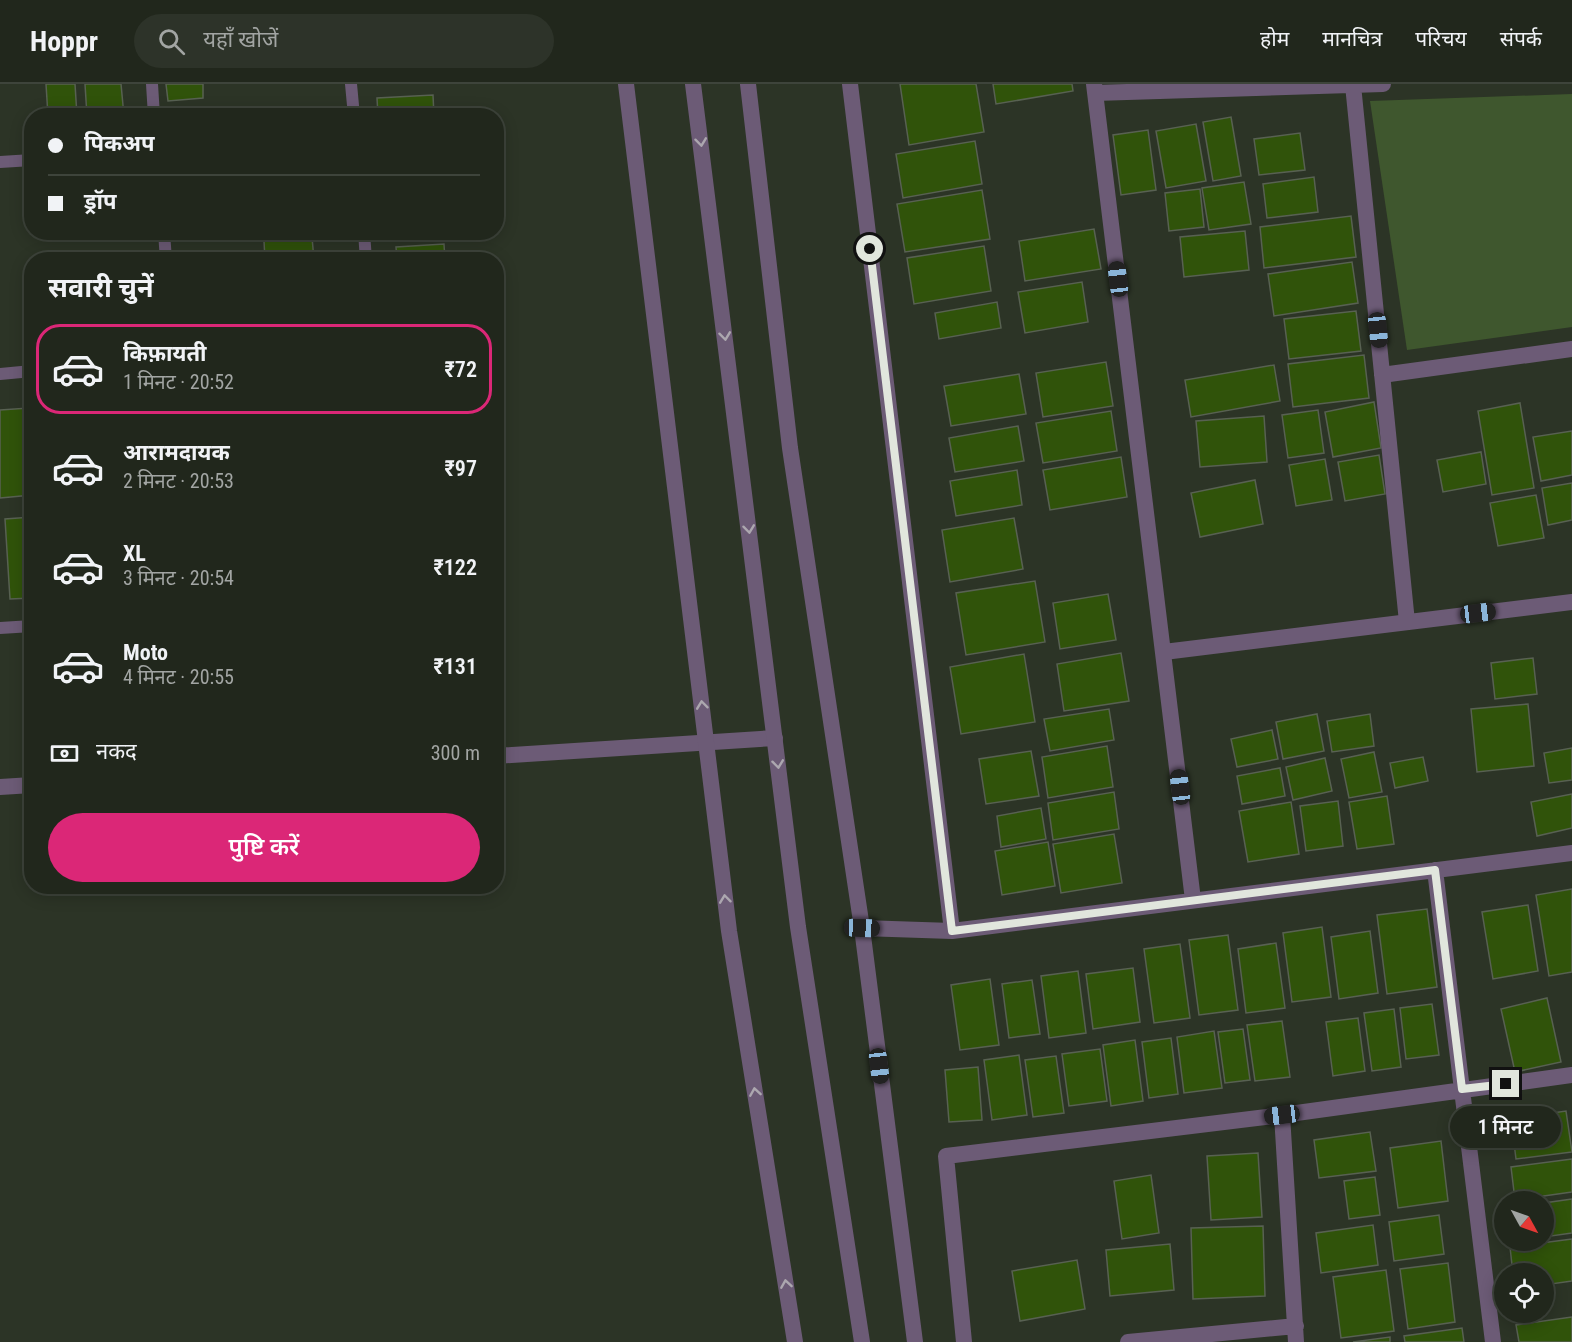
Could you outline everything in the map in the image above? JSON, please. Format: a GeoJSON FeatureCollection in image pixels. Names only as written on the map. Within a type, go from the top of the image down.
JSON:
{"type":"FeatureCollection","features":[{"type":"Feature","properties":{"kind":"street"},"geometry":{"type":"LineString","coordinates":[[626,84],[729,931],[795,1342]]}},
{"type":"Feature","properties":{"kind":"street"},"geometry":{"type":"LineString","coordinates":[[693,84],[798,927],[862,1342]]}},
{"type":"Feature","properties":{"kind":"street"},"geometry":{"type":"LineString","coordinates":[[748,84],[790,448],[862,928],[915,1342]]}},
{"type":"Feature","properties":{"kind":"street"},"geometry":{"type":"LineString","coordinates":[[850,84],[952,931]]}},
{"type":"Feature","properties":{"kind":"street"},"geometry":{"type":"LineString","coordinates":[[1193,900],[1095,88],[1383,84]]}},
{"type":"Feature","properties":{"kind":"street"},"geometry":{"type":"LineString","coordinates":[[1353,85],[1407,622]]}},
{"type":"Feature","properties":{"kind":"street"},"geometry":{"type":"LineString","coordinates":[[1382,375],[1572,349]]}},
{"type":"Feature","properties":{"kind":"street"},"geometry":{"type":"LineString","coordinates":[[1164,652],[1572,602]]}},
{"type":"Feature","properties":{"kind":"street"},"geometry":{"type":"LineString","coordinates":[[504,755],[775,738]]}},
{"type":"Feature","properties":{"kind":"street"},"geometry":{"type":"LineString","coordinates":[[0,787],[24,786]]}},
{"type":"Feature","properties":{"kind":"street"},"geometry":{"type":"LineString","coordinates":[[862,928],[952,931],[1572,853]]}},
{"type":"Feature","properties":{"kind":"street"},"geometry":{"type":"LineString","coordinates":[[1435,870],[1493,1342]]}},
{"type":"Feature","properties":{"kind":"street"},"geometry":{"type":"LineString","coordinates":[[964,1342],[946,1156],[1282,1115],[1572,1075]]}},
{"type":"Feature","properties":{"kind":"street"},"geometry":{"type":"LineString","coordinates":[[1128,1342],[1296,1334],[1282,1115]]}},
{"type":"Feature","properties":{"kind":"lane"},"geometry":{"type":"LineString","coordinates":[[152,84],[154,108]]}},
{"type":"Feature","properties":{"kind":"lane"},"geometry":{"type":"LineString","coordinates":[[351,84],[353,108]]}},
{"type":"Feature","properties":{"kind":"lane"},"geometry":{"type":"LineString","coordinates":[[0,162],[24,160]]}},
{"type":"Feature","properties":{"kind":"lane"},"geometry":{"type":"LineString","coordinates":[[0,374],[24,372]]}},
{"type":"Feature","properties":{"kind":"lane"},"geometry":{"type":"LineString","coordinates":[[0,628],[24,626]]}},
{"type":"Feature","properties":{"kind":"green space"},"geometry":{"type":"Polygon","coordinates":[[[1572,94],[1572,327],[1407,350],[1370,101],[1572,94]]]}},
{"type":"Feature","properties":{"kind":"building"},"geometry":{"type":"Polygon","coordinates":[[[46,84],[75,84],[76,108],[48,108],[46,84]]]}},
{"type":"Feature","properties":{"kind":"building"},"geometry":{"type":"Polygon","coordinates":[[[85,84],[121,84],[123,108],[86,108],[85,84]]]}},
{"type":"Feature","properties":{"kind":"building"},"geometry":{"type":"Polygon","coordinates":[[[166,84],[203,84],[203,98],[168,101],[166,84]]]}},
{"type":"Feature","properties":{"kind":"building"},"geometry":{"type":"Polygon","coordinates":[[[900,84],[976,84],[984,132],[909,145],[900,84]]]}},
{"type":"Feature","properties":{"kind":"building"},"geometry":{"type":"Polygon","coordinates":[[[993,84],[1072,84],[1073,91],[996,104],[993,84]]]}},
{"type":"Feature","properties":{"kind":"building"},"geometry":{"type":"Polygon","coordinates":[[[433,95],[434,108],[378,108],[377,98],[433,95]]]}},
{"type":"Feature","properties":{"kind":"building"},"geometry":{"type":"Polygon","coordinates":[[[1231,117],[1241,176],[1213,181],[1203,122],[1231,117]]]}},
{"type":"Feature","properties":{"kind":"building"},"geometry":{"type":"Polygon","coordinates":[[[1196,124],[1206,181],[1166,188],[1156,131],[1196,124]]]}},
{"type":"Feature","properties":{"kind":"building"},"geometry":{"type":"Polygon","coordinates":[[[1148,130],[1156,190],[1121,195],[1113,135],[1148,130]]]}},
{"type":"Feature","properties":{"kind":"building"},"geometry":{"type":"Polygon","coordinates":[[[1300,133],[1305,170],[1259,175],[1254,139],[1300,133]]]}},
{"type":"Feature","properties":{"kind":"building"},"geometry":{"type":"Polygon","coordinates":[[[975,141],[982,184],[903,198],[896,154],[975,141]]]}},
{"type":"Feature","properties":{"kind":"building"},"geometry":{"type":"Polygon","coordinates":[[[1314,177],[1318,212],[1267,218],[1263,184],[1314,177]]]}},
{"type":"Feature","properties":{"kind":"building"},"geometry":{"type":"Polygon","coordinates":[[[1244,182],[1251,224],[1209,230],[1202,188],[1244,182]]]}},
{"type":"Feature","properties":{"kind":"building"},"geometry":{"type":"Polygon","coordinates":[[[1200,189],[1204,227],[1169,231],[1165,193],[1200,189]]]}},
{"type":"Feature","properties":{"kind":"building"},"geometry":{"type":"Polygon","coordinates":[[[982,190],[990,239],[905,252],[897,204],[982,190]]]}},
{"type":"Feature","properties":{"kind":"building"},"geometry":{"type":"Polygon","coordinates":[[[1351,216],[1356,257],[1264,268],[1260,227],[1351,216]]]}},
{"type":"Feature","properties":{"kind":"building"},"geometry":{"type":"Polygon","coordinates":[[[1094,229],[1101,269],[1025,281],[1019,241],[1094,229]]]}},
{"type":"Feature","properties":{"kind":"building"},"geometry":{"type":"Polygon","coordinates":[[[1245,231],[1249,270],[1184,277],[1180,237],[1245,231]]]}},
{"type":"Feature","properties":{"kind":"building"},"geometry":{"type":"Polygon","coordinates":[[[312,240],[313,252],[265,252],[264,241],[312,240]]]}},
{"type":"Feature","properties":{"kind":"building"},"geometry":{"type":"Polygon","coordinates":[[[444,244],[444,252],[396,252],[396,247],[444,244]]]}},
{"type":"Feature","properties":{"kind":"building"},"geometry":{"type":"Polygon","coordinates":[[[984,246],[991,291],[914,304],[907,258],[984,246]]]}},
{"type":"Feature","properties":{"kind":"building"},"geometry":{"type":"Polygon","coordinates":[[[1352,262],[1358,303],[1274,316],[1268,274],[1352,262]]]}},
{"type":"Feature","properties":{"kind":"building"},"geometry":{"type":"Polygon","coordinates":[[[1082,282],[1088,322],[1025,333],[1018,292],[1082,282]]]}},
{"type":"Feature","properties":{"kind":"building"},"geometry":{"type":"Polygon","coordinates":[[[997,302],[1001,328],[939,339],[935,313],[997,302]]]}},
{"type":"Feature","properties":{"kind":"building"},"geometry":{"type":"Polygon","coordinates":[[[1356,311],[1361,351],[1289,359],[1284,319],[1356,311]]]}},
{"type":"Feature","properties":{"kind":"building"},"geometry":{"type":"Polygon","coordinates":[[[1364,355],[1369,398],[1293,407],[1288,364],[1364,355]]]}},
{"type":"Feature","properties":{"kind":"building"},"geometry":{"type":"Polygon","coordinates":[[[1106,362],[1113,406],[1043,417],[1036,373],[1106,362]]]}},
{"type":"Feature","properties":{"kind":"building"},"geometry":{"type":"Polygon","coordinates":[[[1274,365],[1280,401],[1191,417],[1185,380],[1274,365]]]}},
{"type":"Feature","properties":{"kind":"building"},"geometry":{"type":"Polygon","coordinates":[[[1019,374],[1026,414],[951,426],[944,386],[1019,374]]]}},
{"type":"Feature","properties":{"kind":"building"},"geometry":{"type":"Polygon","coordinates":[[[1374,402],[1381,448],[1333,457],[1325,412],[1374,402]]]}},
{"type":"Feature","properties":{"kind":"building"},"geometry":{"type":"Polygon","coordinates":[[[1520,403],[1534,488],[1492,495],[1478,411],[1520,403]]]}},
{"type":"Feature","properties":{"kind":"building"},"geometry":{"type":"Polygon","coordinates":[[[24,408],[24,496],[0,498],[0,410],[24,408]]]}},
{"type":"Feature","properties":{"kind":"building"},"geometry":{"type":"Polygon","coordinates":[[[1318,410],[1324,453],[1288,458],[1282,415],[1318,410]]]}},
{"type":"Feature","properties":{"kind":"building"},"geometry":{"type":"Polygon","coordinates":[[[1111,411],[1117,451],[1043,463],[1036,423],[1111,411]]]}},
{"type":"Feature","properties":{"kind":"building"},"geometry":{"type":"Polygon","coordinates":[[[1264,416],[1267,462],[1200,467],[1196,421],[1264,416]]]}},
{"type":"Feature","properties":{"kind":"building"},"geometry":{"type":"Polygon","coordinates":[[[1018,426],[1024,461],[955,472],[949,438],[1018,426]]]}},
{"type":"Feature","properties":{"kind":"building"},"geometry":{"type":"Polygon","coordinates":[[[1572,431],[1572,475],[1541,481],[1533,437],[1572,431]]]}},
{"type":"Feature","properties":{"kind":"building"},"geometry":{"type":"Polygon","coordinates":[[[1481,452],[1486,484],[1443,492],[1437,460],[1481,452]]]}},
{"type":"Feature","properties":{"kind":"building"},"geometry":{"type":"Polygon","coordinates":[[[1379,455],[1385,494],[1345,501],[1338,462],[1379,455]]]}},
{"type":"Feature","properties":{"kind":"building"},"geometry":{"type":"Polygon","coordinates":[[[1121,457],[1127,497],[1050,510],[1043,470],[1121,457]]]}},
{"type":"Feature","properties":{"kind":"building"},"geometry":{"type":"Polygon","coordinates":[[[1325,459],[1332,500],[1296,506],[1289,465],[1325,459]]]}},
{"type":"Feature","properties":{"kind":"building"},"geometry":{"type":"Polygon","coordinates":[[[1017,470],[1022,505],[956,516],[950,481],[1017,470]]]}},
{"type":"Feature","properties":{"kind":"building"},"geometry":{"type":"Polygon","coordinates":[[[1255,480],[1263,524],[1200,537],[1191,493],[1255,480]]]}},
{"type":"Feature","properties":{"kind":"building"},"geometry":{"type":"Polygon","coordinates":[[[1572,483],[1572,520],[1548,525],[1542,488],[1572,483]]]}},
{"type":"Feature","properties":{"kind":"building"},"geometry":{"type":"Polygon","coordinates":[[[1536,495],[1544,538],[1498,546],[1490,503],[1536,495]]]}},
{"type":"Feature","properties":{"kind":"building"},"geometry":{"type":"Polygon","coordinates":[[[24,518],[24,598],[10,599],[5,519],[24,518]]]}},
{"type":"Feature","properties":{"kind":"building"},"geometry":{"type":"Polygon","coordinates":[[[1014,518],[1023,569],[950,582],[942,530],[1014,518]]]}},
{"type":"Feature","properties":{"kind":"building"},"geometry":{"type":"Polygon","coordinates":[[[1035,581],[1045,642],[966,655],[956,593],[1035,581]]]}},
{"type":"Feature","properties":{"kind":"building"},"geometry":{"type":"Polygon","coordinates":[[[1108,594],[1116,640],[1060,649],[1053,603],[1108,594]]]}},
{"type":"Feature","properties":{"kind":"building"},"geometry":{"type":"Polygon","coordinates":[[[1121,653],[1129,701],[1064,711],[1057,664],[1121,653]]]}},
{"type":"Feature","properties":{"kind":"building"},"geometry":{"type":"Polygon","coordinates":[[[1024,654],[1035,722],[961,734],[950,667],[1024,654]]]}},
{"type":"Feature","properties":{"kind":"building"},"geometry":{"type":"Polygon","coordinates":[[[1533,658],[1537,694],[1495,699],[1491,663],[1533,658]]]}},
{"type":"Feature","properties":{"kind":"building"},"geometry":{"type":"Polygon","coordinates":[[[1528,704],[1534,766],[1477,772],[1471,709],[1528,704]]]}},
{"type":"Feature","properties":{"kind":"building"},"geometry":{"type":"Polygon","coordinates":[[[1109,709],[1114,740],[1050,751],[1044,719],[1109,709]]]}},
{"type":"Feature","properties":{"kind":"building"},"geometry":{"type":"Polygon","coordinates":[[[1317,714],[1324,751],[1283,759],[1276,722],[1317,714]]]}},
{"type":"Feature","properties":{"kind":"building"},"geometry":{"type":"Polygon","coordinates":[[[1370,714],[1374,746],[1332,752],[1327,721],[1370,714]]]}},
{"type":"Feature","properties":{"kind":"building"},"geometry":{"type":"Polygon","coordinates":[[[1272,730],[1278,759],[1237,767],[1231,739],[1272,730]]]}},
{"type":"Feature","properties":{"kind":"building"},"geometry":{"type":"Polygon","coordinates":[[[1107,746],[1113,787],[1048,798],[1042,757],[1107,746]]]}},
{"type":"Feature","properties":{"kind":"building"},"geometry":{"type":"Polygon","coordinates":[[[1572,748],[1572,780],[1549,783],[1544,753],[1572,748]]]}},
{"type":"Feature","properties":{"kind":"building"},"geometry":{"type":"Polygon","coordinates":[[[1031,751],[1039,796],[986,804],[979,759],[1031,751]]]}},
{"type":"Feature","properties":{"kind":"building"},"geometry":{"type":"Polygon","coordinates":[[[1374,752],[1382,792],[1349,798],[1341,759],[1374,752]]]}},
{"type":"Feature","properties":{"kind":"building"},"geometry":{"type":"Polygon","coordinates":[[[1423,757],[1428,781],[1395,788],[1390,763],[1423,757]]]}},
{"type":"Feature","properties":{"kind":"building"},"geometry":{"type":"Polygon","coordinates":[[[1325,758],[1332,791],[1293,800],[1286,767],[1325,758]]]}},
{"type":"Feature","properties":{"kind":"building"},"geometry":{"type":"Polygon","coordinates":[[[1280,768],[1285,796],[1242,804],[1237,776],[1280,768]]]}},
{"type":"Feature","properties":{"kind":"building"},"geometry":{"type":"Polygon","coordinates":[[[1114,792],[1119,829],[1053,840],[1048,803],[1114,792]]]}},
{"type":"Feature","properties":{"kind":"building"},"geometry":{"type":"Polygon","coordinates":[[[1572,794],[1572,828],[1537,836],[1531,802],[1572,794]]]}},
{"type":"Feature","properties":{"kind":"building"},"geometry":{"type":"Polygon","coordinates":[[[1387,796],[1394,844],[1357,849],[1349,802],[1387,796]]]}},
{"type":"Feature","properties":{"kind":"building"},"geometry":{"type":"Polygon","coordinates":[[[1338,801],[1343,846],[1306,851],[1300,806],[1338,801]]]}},
{"type":"Feature","properties":{"kind":"building"},"geometry":{"type":"Polygon","coordinates":[[[1291,802],[1299,854],[1248,862],[1239,811],[1291,802]]]}},
{"type":"Feature","properties":{"kind":"building"},"geometry":{"type":"Polygon","coordinates":[[[1041,808],[1046,839],[1001,847],[997,816],[1041,808]]]}},
{"type":"Feature","properties":{"kind":"building"},"geometry":{"type":"Polygon","coordinates":[[[1114,834],[1122,883],[1061,893],[1053,844],[1114,834]]]}},
{"type":"Feature","properties":{"kind":"building"},"geometry":{"type":"Polygon","coordinates":[[[1048,842],[1055,886],[1002,895],[995,851],[1048,842]]]}},
{"type":"Feature","properties":{"kind":"building"},"geometry":{"type":"Polygon","coordinates":[[[1572,889],[1572,972],[1549,976],[1536,895],[1572,889]]]}},
{"type":"Feature","properties":{"kind":"building"},"geometry":{"type":"Polygon","coordinates":[[[1528,905],[1538,971],[1493,979],[1482,912],[1528,905]]]}},
{"type":"Feature","properties":{"kind":"building"},"geometry":{"type":"Polygon","coordinates":[[[1427,909],[1437,987],[1387,994],[1377,915],[1427,909]]]}},
{"type":"Feature","properties":{"kind":"building"},"geometry":{"type":"Polygon","coordinates":[[[1322,927],[1331,997],[1292,1002],[1283,933],[1322,927]]]}},
{"type":"Feature","properties":{"kind":"building"},"geometry":{"type":"Polygon","coordinates":[[[1370,931],[1378,993],[1339,999],[1331,937],[1370,931]]]}},
{"type":"Feature","properties":{"kind":"building"},"geometry":{"type":"Polygon","coordinates":[[[1228,935],[1238,1010],[1199,1015],[1189,940],[1228,935]]]}},
{"type":"Feature","properties":{"kind":"building"},"geometry":{"type":"Polygon","coordinates":[[[1276,943],[1285,1008],[1246,1013],[1238,949],[1276,943]]]}},
{"type":"Feature","properties":{"kind":"building"},"geometry":{"type":"Polygon","coordinates":[[[1180,944],[1190,1018],[1154,1023],[1144,949],[1180,944]]]}},
{"type":"Feature","properties":{"kind":"building"},"geometry":{"type":"Polygon","coordinates":[[[1133,968],[1140,1022],[1093,1029],[1086,974],[1133,968]]]}},
{"type":"Feature","properties":{"kind":"building"},"geometry":{"type":"Polygon","coordinates":[[[1078,971],[1086,1033],[1049,1038],[1041,976],[1078,971]]]}},
{"type":"Feature","properties":{"kind":"building"},"geometry":{"type":"Polygon","coordinates":[[[990,979],[999,1045],[960,1050],[951,985],[990,979]]]}},
{"type":"Feature","properties":{"kind":"building"},"geometry":{"type":"Polygon","coordinates":[[[1032,980],[1040,1034],[1009,1038],[1002,984],[1032,980]]]}},
{"type":"Feature","properties":{"kind":"building"},"geometry":{"type":"Polygon","coordinates":[[[1547,998],[1561,1062],[1515,1072],[1501,1009],[1547,998]]]}},
{"type":"Feature","properties":{"kind":"building"},"geometry":{"type":"Polygon","coordinates":[[[1432,1004],[1439,1055],[1406,1059],[1400,1008],[1432,1004]]]}},
{"type":"Feature","properties":{"kind":"building"},"geometry":{"type":"Polygon","coordinates":[[[1394,1009],[1401,1067],[1372,1071],[1364,1013],[1394,1009]]]}},
{"type":"Feature","properties":{"kind":"building"},"geometry":{"type":"Polygon","coordinates":[[[1358,1018],[1365,1071],[1333,1076],[1326,1022],[1358,1018]]]}},
{"type":"Feature","properties":{"kind":"building"},"geometry":{"type":"Polygon","coordinates":[[[1282,1021],[1290,1077],[1255,1081],[1247,1025],[1282,1021]]]}},
{"type":"Feature","properties":{"kind":"building"},"geometry":{"type":"Polygon","coordinates":[[[1243,1029],[1250,1080],[1225,1083],[1218,1032],[1243,1029]]]}},
{"type":"Feature","properties":{"kind":"building"},"geometry":{"type":"Polygon","coordinates":[[[1214,1031],[1222,1088],[1184,1093],[1177,1037],[1214,1031]]]}},
{"type":"Feature","properties":{"kind":"building"},"geometry":{"type":"Polygon","coordinates":[[[1171,1038],[1178,1094],[1149,1098],[1142,1042],[1171,1038]]]}},
{"type":"Feature","properties":{"kind":"building"},"geometry":{"type":"Polygon","coordinates":[[[1135,1040],[1143,1101],[1111,1106],[1103,1045],[1135,1040]]]}},
{"type":"Feature","properties":{"kind":"building"},"geometry":{"type":"Polygon","coordinates":[[[1100,1049],[1107,1101],[1069,1106],[1062,1054],[1100,1049]]]}},
{"type":"Feature","properties":{"kind":"building"},"geometry":{"type":"Polygon","coordinates":[[[1019,1055],[1027,1115],[992,1120],[984,1060],[1019,1055]]]}},
{"type":"Feature","properties":{"kind":"building"},"geometry":{"type":"Polygon","coordinates":[[[1056,1056],[1064,1113],[1033,1117],[1025,1060],[1056,1056]]]}},
{"type":"Feature","properties":{"kind":"building"},"geometry":{"type":"Polygon","coordinates":[[[978,1067],[982,1120],[949,1122],[945,1070],[978,1067]]]}},
{"type":"Feature","properties":{"kind":"building"},"geometry":{"type":"Polygon","coordinates":[[[1566,1111],[1572,1152],[1516,1159],[1511,1119],[1566,1111]]]}},
{"type":"Feature","properties":{"kind":"building"},"geometry":{"type":"Polygon","coordinates":[[[1370,1132],[1376,1171],[1319,1178],[1314,1140],[1370,1132]]]}},
{"type":"Feature","properties":{"kind":"building"},"geometry":{"type":"Polygon","coordinates":[[[1441,1141],[1448,1201],[1398,1208],[1390,1148],[1441,1141]]]}},
{"type":"Feature","properties":{"kind":"building"},"geometry":{"type":"Polygon","coordinates":[[[1258,1153],[1262,1217],[1211,1220],[1207,1156],[1258,1153]]]}},
{"type":"Feature","properties":{"kind":"building"},"geometry":{"type":"Polygon","coordinates":[[[1572,1159],[1572,1192],[1554,1195],[1554,1191],[1514,1191],[1511,1167],[1572,1159]]]}},
{"type":"Feature","properties":{"kind":"building"},"geometry":{"type":"Polygon","coordinates":[[[1151,1175],[1159,1233],[1122,1239],[1114,1181],[1151,1175]]]}},
{"type":"Feature","properties":{"kind":"building"},"geometry":{"type":"Polygon","coordinates":[[[1375,1177],[1380,1215],[1349,1219],[1344,1181],[1375,1177]]]}},
{"type":"Feature","properties":{"kind":"building"},"geometry":{"type":"Polygon","coordinates":[[[1572,1199],[1572,1233],[1554,1236],[1554,1202],[1572,1199]]]}},
{"type":"Feature","properties":{"kind":"building"},"geometry":{"type":"Polygon","coordinates":[[[1439,1215],[1444,1254],[1394,1261],[1389,1222],[1439,1215]]]}},
{"type":"Feature","properties":{"kind":"building"},"geometry":{"type":"Polygon","coordinates":[[[1373,1225],[1378,1265],[1321,1273],[1316,1233],[1373,1225]]]}},
{"type":"Feature","properties":{"kind":"building"},"geometry":{"type":"Polygon","coordinates":[[[1263,1226],[1265,1296],[1193,1299],[1191,1228],[1263,1226]]]}},
{"type":"Feature","properties":{"kind":"building"},"geometry":{"type":"Polygon","coordinates":[[[1572,1239],[1572,1281],[1554,1284],[1554,1263],[1512,1263],[1510,1251],[1554,1251],[1554,1241],[1572,1239]]]}},
{"type":"Feature","properties":{"kind":"building"},"geometry":{"type":"Polygon","coordinates":[[[1170,1244],[1174,1290],[1110,1296],[1106,1250],[1170,1244]]]}},
{"type":"Feature","properties":{"kind":"building"},"geometry":{"type":"Polygon","coordinates":[[[1077,1260],[1085,1309],[1020,1321],[1012,1271],[1077,1260]]]}},
{"type":"Feature","properties":{"kind":"building"},"geometry":{"type":"Polygon","coordinates":[[[1448,1263],[1455,1322],[1408,1329],[1400,1269],[1448,1263]]]}},
{"type":"Feature","properties":{"kind":"building"},"geometry":{"type":"Polygon","coordinates":[[[1386,1270],[1394,1331],[1341,1338],[1333,1277],[1386,1270]]]}},
{"type":"Feature","properties":{"kind":"building"},"geometry":{"type":"Polygon","coordinates":[[[1572,1317],[1572,1342],[1519,1342],[1516,1325],[1554,1323],[1554,1320],[1572,1317]]]}},
{"type":"Feature","properties":{"kind":"building"},"geometry":{"type":"Polygon","coordinates":[[[1462,1328],[1464,1342],[1405,1342],[1404,1336],[1462,1328]]]}},
{"type":"Feature","properties":{"kind":"building"},"geometry":{"type":"Polygon","coordinates":[[[1390,1337],[1390,1342],[1353,1342],[1390,1337]]]}},
{"type":"Feature","properties":{"kind":"route"},"geometry":{"type":"LineString","coordinates":[[870,249],[952,931],[1435,870],[1462,1089],[1506,1084]]}}]}
